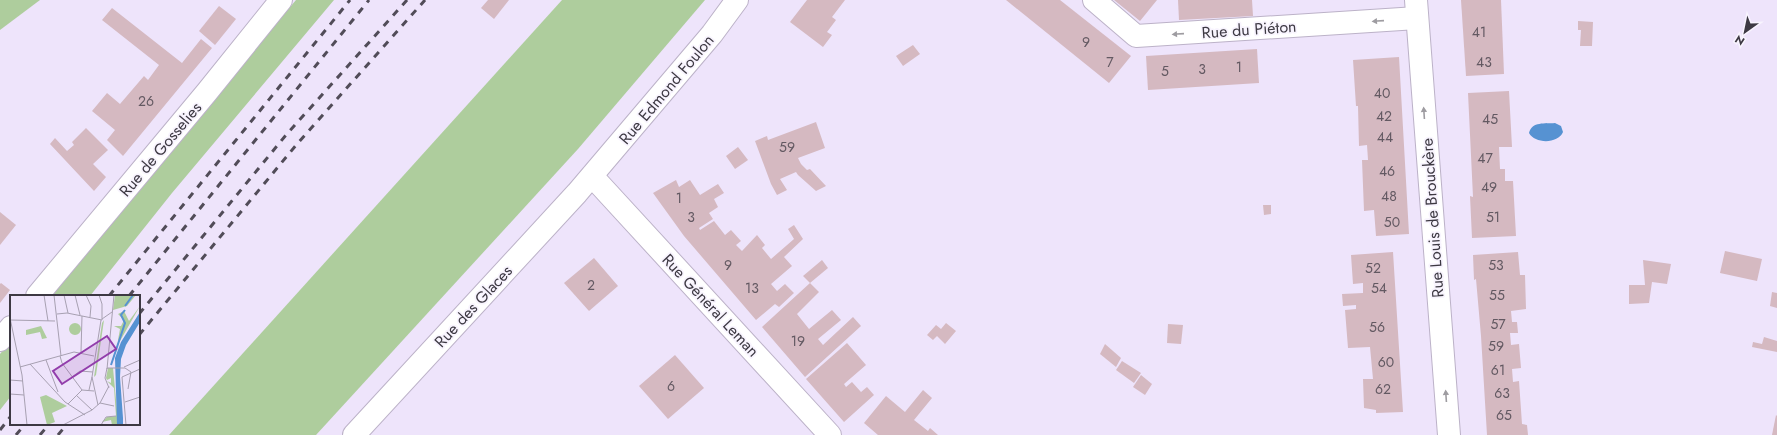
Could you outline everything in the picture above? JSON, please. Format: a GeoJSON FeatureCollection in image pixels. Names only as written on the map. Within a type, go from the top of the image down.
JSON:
{"type":"FeatureCollection","features":[{"type":"Feature","properties":{"kind":"street","name":"Rue de Gosselies"},"geometry":{"type":"LineString","coordinates":[[38,295],[202,98],[281,0]]}},
{"type":"Feature","properties":{"kind":"street","name":"Rue Edmond Foulon"},"geometry":{"type":"LineString","coordinates":[[592,176],[712,34],[737,0]]}},
{"type":"Feature","properties":{"kind":"street","name":"Rue du Piéton"},"geometry":{"type":"LineString","coordinates":[[1094,0],[1136,36],[1417,9]]}},
{"type":"Feature","properties":{"kind":"street","name":"Rue Louis de Brouckère"},"geometry":{"type":"LineString","coordinates":[[1417,9],[1450,435]]}},
{"type":"Feature","properties":{"kind":"street","name":"Rue des Glaces"},"geometry":{"type":"LineString","coordinates":[[354,435],[592,176]]}},
{"type":"Feature","properties":{"kind":"street","name":"Rue Général Leman"},"geometry":{"type":"LineString","coordinates":[[592,176],[830,435]]}},
{"type":"Feature","properties":{"kind":"street"},"geometry":{"type":"LineString","coordinates":[[0,340],[10,328]]}},
{"type":"Feature","properties":{"kind":"green space"},"geometry":{"type":"Polygon","coordinates":[[[0,0],[40,0],[0,30],[0,0]]]}},
{"type":"Feature","properties":{"kind":"green space"},"geometry":{"type":"Polygon","coordinates":[[[296,0],[334,0],[172,193],[91,295],[49,295],[296,0]]]}},
{"type":"Feature","properties":{"kind":"green space"},"geometry":{"type":"Polygon","coordinates":[[[562,0],[705,0],[578,149],[316,435],[169,435],[562,0]]]}},
{"type":"Feature","properties":{"kind":"green space"},"geometry":{"type":"Polygon","coordinates":[[[10,342],[10,397],[0,410],[0,354],[10,342]]]}},
{"type":"Feature","properties":{"kind":"water"},"geometry":{"type":"Polygon","coordinates":[[[1543,123],[1555,123],[1561,126],[1563,132],[1556,139],[1541,141],[1532,137],[1529,133],[1536,125],[1543,123]]]}},
{"type":"Feature","properties":{"kind":"building"},"geometry":{"type":"Polygon","coordinates":[[[488,0],[509,0],[494,19],[481,8],[488,0]]]}},
{"type":"Feature","properties":{"kind":"building"},"geometry":{"type":"Polygon","coordinates":[[[807,0],[845,0],[832,17],[836,20],[827,32],[832,35],[823,47],[790,22],[807,0]]]}},
{"type":"Feature","properties":{"kind":"building"},"geometry":{"type":"Polygon","coordinates":[[[1006,0],[1060,0],[1131,56],[1109,83],[1006,0]]]}},
{"type":"Feature","properties":{"kind":"building"},"geometry":{"type":"Polygon","coordinates":[[[1114,0],[1157,0],[1140,21],[1114,0]]]}},
{"type":"Feature","properties":{"kind":"building"},"geometry":{"type":"Polygon","coordinates":[[[1178,0],[1252,0],[1253,16],[1179,20],[1178,0]]]}},
{"type":"Feature","properties":{"kind":"building"},"geometry":{"type":"Polygon","coordinates":[[[1461,0],[1501,0],[1504,74],[1466,76],[1461,0]]]}},
{"type":"Feature","properties":{"kind":"building"},"geometry":{"type":"Polygon","coordinates":[[[219,6],[236,19],[215,45],[199,31],[219,6]]]}},
{"type":"Feature","properties":{"kind":"building"},"geometry":{"type":"Polygon","coordinates":[[[112,8],[182,63],[201,39],[212,48],[123,156],[107,140],[115,130],[92,111],[107,93],[120,104],[144,76],[148,80],[159,65],[102,20],[112,8]]]}},
{"type":"Feature","properties":{"kind":"building"},"geometry":{"type":"Polygon","coordinates":[[[1578,21],[1593,22],[1592,46],[1580,46],[1581,30],[1578,30],[1578,21]]]}},
{"type":"Feature","properties":{"kind":"building"},"geometry":{"type":"Polygon","coordinates":[[[913,45],[920,54],[903,66],[896,56],[913,45]]]}},
{"type":"Feature","properties":{"kind":"building"},"geometry":{"type":"Polygon","coordinates":[[[1257,49],[1259,83],[1148,90],[1146,56],[1257,49]]]}},
{"type":"Feature","properties":{"kind":"building"},"geometry":{"type":"Polygon","coordinates":[[[1399,57],[1409,234],[1376,236],[1374,210],[1364,211],[1362,160],[1368,160],[1367,145],[1359,146],[1358,106],[1356,106],[1353,60],[1399,57]]]}},
{"type":"Feature","properties":{"kind":"building"},"geometry":{"type":"Polygon","coordinates":[[[1509,91],[1512,147],[1499,147],[1500,169],[1505,169],[1505,181],[1513,181],[1516,236],[1472,238],[1470,196],[1473,197],[1468,93],[1509,91]]]}},
{"type":"Feature","properties":{"kind":"building"},"geometry":{"type":"Polygon","coordinates":[[[816,122],[825,148],[798,158],[807,170],[810,169],[826,186],[816,191],[796,172],[780,179],[787,190],[777,195],[771,184],[755,141],[767,136],[768,140],[816,122]]]}},
{"type":"Feature","properties":{"kind":"building"},"geometry":{"type":"Polygon","coordinates":[[[86,128],[108,150],[93,164],[106,177],[94,191],[50,144],[55,138],[67,151],[74,145],[72,142],[86,128]]]}},
{"type":"Feature","properties":{"kind":"building"},"geometry":{"type":"Polygon","coordinates":[[[738,147],[748,160],[735,169],[726,156],[738,147]]]}},
{"type":"Feature","properties":{"kind":"building"},"geometry":{"type":"Polygon","coordinates":[[[676,180],[679,187],[690,180],[700,195],[718,184],[724,193],[714,199],[718,207],[709,213],[713,219],[699,228],[700,230],[714,221],[725,235],[731,230],[741,241],[736,245],[742,251],[757,235],[765,245],[762,248],[771,259],[794,239],[788,229],[794,225],[803,239],[784,257],[792,266],[771,284],[777,291],[785,284],[794,293],[779,307],[775,304],[756,320],[684,236],[653,193],[676,180]]]}},
{"type":"Feature","properties":{"kind":"building"},"geometry":{"type":"Polygon","coordinates":[[[1263,205],[1271,205],[1271,214],[1264,215],[1263,205]]]}},
{"type":"Feature","properties":{"kind":"building"},"geometry":{"type":"Polygon","coordinates":[[[0,212],[16,225],[0,245],[0,212]]]}},
{"type":"Feature","properties":{"kind":"building"},"geometry":{"type":"Polygon","coordinates":[[[1725,251],[1762,259],[1757,281],[1720,273],[1725,251]]]}},
{"type":"Feature","properties":{"kind":"building"},"geometry":{"type":"Polygon","coordinates":[[[1393,252],[1403,412],[1376,413],[1376,410],[1364,408],[1363,379],[1373,379],[1370,347],[1348,348],[1345,310],[1356,309],[1356,305],[1343,306],[1342,294],[1363,293],[1363,283],[1353,284],[1351,255],[1393,252]]]}},
{"type":"Feature","properties":{"kind":"building"},"geometry":{"type":"Polygon","coordinates":[[[1518,252],[1520,275],[1525,275],[1526,309],[1511,311],[1512,322],[1517,322],[1518,333],[1510,333],[1511,345],[1519,344],[1521,368],[1512,369],[1513,382],[1519,381],[1522,424],[1527,425],[1528,435],[1487,435],[1481,336],[1476,279],[1474,280],[1473,255],[1518,252]]]}},
{"type":"Feature","properties":{"kind":"building"},"geometry":{"type":"Polygon","coordinates":[[[594,258],[618,286],[589,311],[564,283],[594,258]]]}},
{"type":"Feature","properties":{"kind":"building"},"geometry":{"type":"Polygon","coordinates":[[[822,260],[828,268],[810,283],[803,276],[822,260]]]}},
{"type":"Feature","properties":{"kind":"building"},"geometry":{"type":"Polygon","coordinates":[[[1643,260],[1671,264],[1667,284],[1652,282],[1649,303],[1629,304],[1629,285],[1645,285],[1643,260]]]}},
{"type":"Feature","properties":{"kind":"building"},"geometry":{"type":"Polygon","coordinates":[[[1,283],[10,290],[0,303],[0,284],[1,283]]]}},
{"type":"Feature","properties":{"kind":"building"},"geometry":{"type":"Polygon","coordinates":[[[810,283],[819,292],[797,314],[809,329],[832,310],[841,320],[818,339],[823,345],[853,317],[861,326],[805,377],[762,327],[810,283]]]}},
{"type":"Feature","properties":{"kind":"building"},"geometry":{"type":"Polygon","coordinates":[[[1772,292],[1777,293],[1777,308],[1770,306],[1772,292]]]}},
{"type":"Feature","properties":{"kind":"building"},"geometry":{"type":"Polygon","coordinates":[[[946,323],[956,331],[945,344],[937,336],[933,340],[927,335],[936,325],[941,329],[946,323]]]}},
{"type":"Feature","properties":{"kind":"building"},"geometry":{"type":"Polygon","coordinates":[[[1168,324],[1183,325],[1181,344],[1167,343],[1168,324]]]}},
{"type":"Feature","properties":{"kind":"building"},"geometry":{"type":"Polygon","coordinates":[[[1764,337],[1777,341],[1777,352],[1752,347],[1753,342],[1762,344],[1764,337]]]}},
{"type":"Feature","properties":{"kind":"building"},"geometry":{"type":"Polygon","coordinates":[[[847,343],[866,365],[844,384],[846,387],[852,382],[861,392],[867,387],[874,395],[844,422],[806,379],[847,343]]]}},
{"type":"Feature","properties":{"kind":"building"},"geometry":{"type":"Polygon","coordinates":[[[1105,344],[1121,358],[1116,367],[1100,354],[1105,344]]]}},
{"type":"Feature","properties":{"kind":"building"},"geometry":{"type":"Polygon","coordinates":[[[675,355],[704,388],[668,419],[639,386],[675,355]]]}},
{"type":"Feature","properties":{"kind":"building"},"geometry":{"type":"Polygon","coordinates":[[[1122,361],[1141,373],[1134,383],[1116,370],[1122,361]]]}},
{"type":"Feature","properties":{"kind":"building"},"geometry":{"type":"Polygon","coordinates":[[[1141,375],[1152,384],[1145,395],[1133,387],[1141,375]]]}},
{"type":"Feature","properties":{"kind":"building"},"geometry":{"type":"Polygon","coordinates":[[[923,390],[932,398],[914,420],[928,431],[930,428],[938,435],[878,435],[864,423],[886,396],[905,412],[923,390]]]}},
{"type":"Feature","properties":{"kind":"building"},"geometry":{"type":"Polygon","coordinates":[[[1776,415],[1777,435],[1772,435],[1776,415]]]}},
{"type":"Feature","properties":{"kind":"railway"},"geometry":{"type":"LineString","coordinates":[[110,295],[350,0]]}},
{"type":"Feature","properties":{"kind":"railway"},"geometry":{"type":"LineString","coordinates":[[130,295],[369,0]]}},
{"type":"Feature","properties":{"kind":"railway"},"geometry":{"type":"LineString","coordinates":[[140,313],[286,135],[407,0]]}},
{"type":"Feature","properties":{"kind":"railway"},"geometry":{"type":"LineString","coordinates":[[140,334],[297,144],[425,0]]}},
{"type":"Feature","properties":{"kind":"railway"},"geometry":{"type":"LineString","coordinates":[[0,430],[10,417]]}},
{"type":"Feature","properties":{"kind":"railway"},"geometry":{"type":"LineString","coordinates":[[16,435],[24,425]]}},
{"type":"Feature","properties":{"kind":"railway"},"geometry":{"type":"LineString","coordinates":[[40,435],[48,425]]}},
{"type":"Feature","properties":{"kind":"railway"},"geometry":{"type":"LineString","coordinates":[[58,435],[66,425]]}}]}
